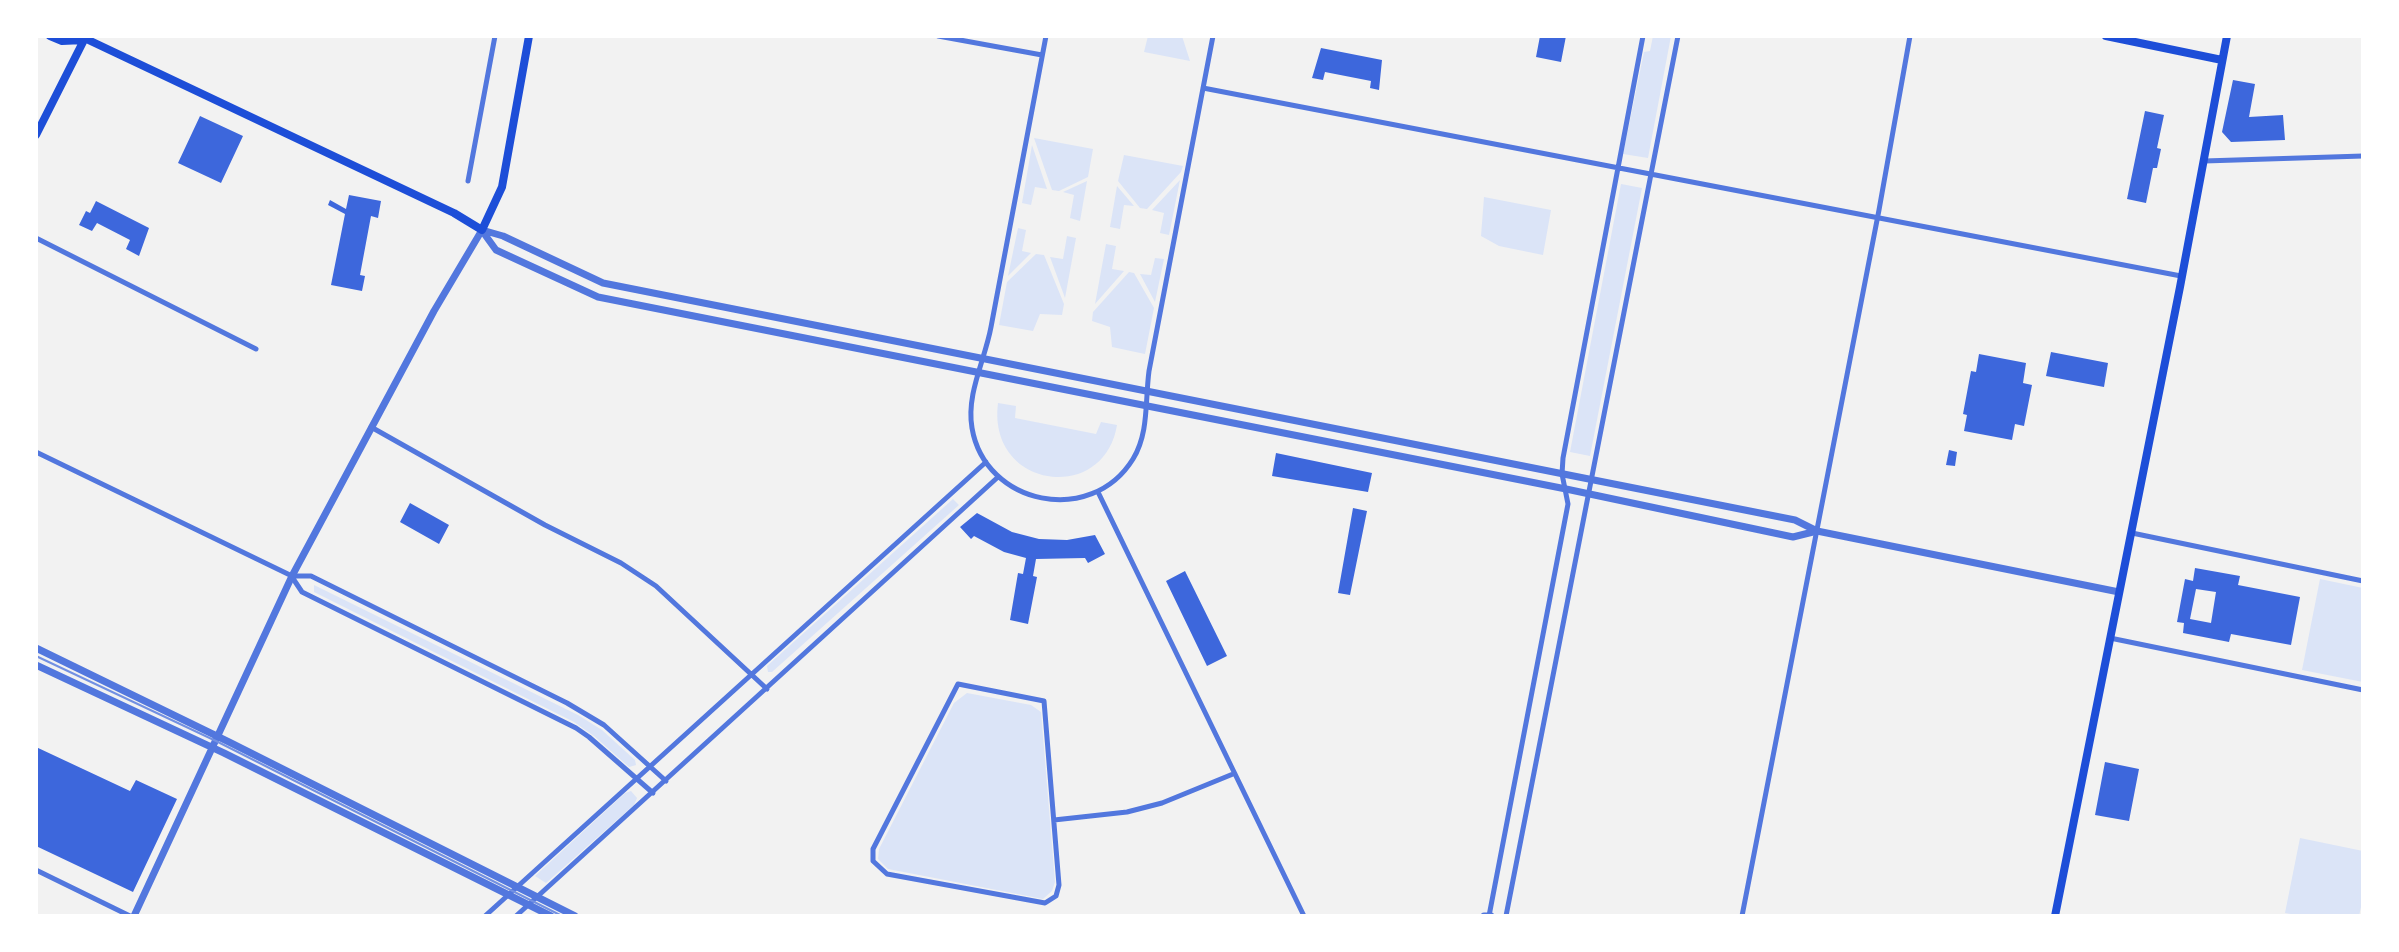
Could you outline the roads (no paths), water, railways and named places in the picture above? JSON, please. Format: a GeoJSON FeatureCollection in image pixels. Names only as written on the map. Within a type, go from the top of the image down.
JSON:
{"type":"FeatureCollection","features":[{"type":"Feature","properties":{"kind":"main road"},"geometry":{"type":"LineString","coordinates":[[50,36],[62,41],[84,37],[454,213],[482,230],[502,187],[529,36]]}},
{"type":"Feature","properties":{"kind":"main road"},"geometry":{"type":"LineString","coordinates":[[2106,36],[2222,60]]}},
{"type":"Feature","properties":{"kind":"main road"},"geometry":{"type":"LineString","coordinates":[[2055,916],[2227,36]]}},
{"type":"Feature","properties":{"kind":"main road"},"geometry":{"type":"LineString","coordinates":[[36,135],[84,37]]}},
{"type":"Feature","properties":{"kind":"street"},"geometry":{"type":"LineString","coordinates":[[468,181],[495,36]]}},
{"type":"Feature","properties":{"kind":"street"},"geometry":{"type":"LineString","coordinates":[[938,36],[1042,55]]}},
{"type":"Feature","properties":{"kind":"street"},"geometry":{"type":"LineString","coordinates":[[1046,36],[984,359],[974,391],[971,420],[976,442],[998,477],[1020,492],[1042,499],[1065,501],[1098,492],[1125,471],[1137,452],[1146,424],[1146,391],[1213,36]]}},
{"type":"Feature","properties":{"kind":"street"},"geometry":{"type":"LineString","coordinates":[[1488,916],[1568,504],[1562,474],[1563,458],[1643,36]]}},
{"type":"Feature","properties":{"kind":"street"},"geometry":{"type":"LineString","coordinates":[[1506,916],[1678,36]]}},
{"type":"Feature","properties":{"kind":"street"},"geometry":{"type":"LineString","coordinates":[[1742,916],[1878,218],[1910,36]]}},
{"type":"Feature","properties":{"kind":"street"},"geometry":{"type":"LineString","coordinates":[[1203,88],[2182,277]]}},
{"type":"Feature","properties":{"kind":"street"},"geometry":{"type":"LineString","coordinates":[[2203,162],[2363,156]]}},
{"type":"Feature","properties":{"kind":"street"},"geometry":{"type":"LineString","coordinates":[[482,230],[503,236],[603,283],[1795,520],[1817,531],[2119,592]]}},
{"type":"Feature","properties":{"kind":"street"},"geometry":{"type":"LineString","coordinates":[[482,230],[496,250],[598,297],[1589,493],[1793,537],[1817,531]]}},
{"type":"Feature","properties":{"kind":"street"},"geometry":{"type":"LineString","coordinates":[[36,870],[132,916],[292,576],[441,298],[482,230]]}},
{"type":"Feature","properties":{"kind":"street"},"geometry":{"type":"LineString","coordinates":[[36,238],[256,349]]}},
{"type":"Feature","properties":{"kind":"street"},"geometry":{"type":"LineString","coordinates":[[959,368],[961,354]]}},
{"type":"Feature","properties":{"kind":"street"},"geometry":{"type":"LineString","coordinates":[[1170,410],[1172,396]]}},
{"type":"Feature","properties":{"kind":"street"},"geometry":{"type":"LineString","coordinates":[[371,426],[545,525],[621,563],[656,586],[767,689]]}},
{"type":"Feature","properties":{"kind":"street"},"geometry":{"type":"LineString","coordinates":[[36,452],[292,576],[311,576],[567,703],[604,725],[666,781]]}},
{"type":"Feature","properties":{"kind":"street"},"geometry":{"type":"LineString","coordinates":[[485,916],[986,462]]}},
{"type":"Feature","properties":{"kind":"street"},"geometry":{"type":"LineString","coordinates":[[516,916],[998,477]]}},
{"type":"Feature","properties":{"kind":"street"},"geometry":{"type":"LineString","coordinates":[[1098,492],[1304,916]]}},
{"type":"Feature","properties":{"kind":"street"},"geometry":{"type":"LineString","coordinates":[[2132,533],[2363,581]]}},
{"type":"Feature","properties":{"kind":"street"},"geometry":{"type":"LineString","coordinates":[[292,576],[302,592],[576,728],[653,793]]}},
{"type":"Feature","properties":{"kind":"street"},"geometry":{"type":"LineString","coordinates":[[2110,638],[2363,690]]}},
{"type":"Feature","properties":{"kind":"street"},"geometry":{"type":"LineString","coordinates":[[36,648],[575,916]]}},
{"type":"Feature","properties":{"kind":"street"},"geometry":{"type":"LineString","coordinates":[[36,665],[213,748],[551,916]]}},
{"type":"Feature","properties":{"kind":"street"},"geometry":{"type":"LineString","coordinates":[[958,684],[1044,701],[1054,820],[1059,891],[1045,903],[887,874],[873,861],[873,849],[958,684]]}},
{"type":"Feature","properties":{"kind":"street"},"geometry":{"type":"LineString","coordinates":[[1054,820],[1127,812],[1162,803],[1233,774]]}},
{"type":"Feature","properties":{"kind":"tram line"},"geometry":{"type":"LineString","coordinates":[[36,656],[216,741],[562,916]]}}]}
